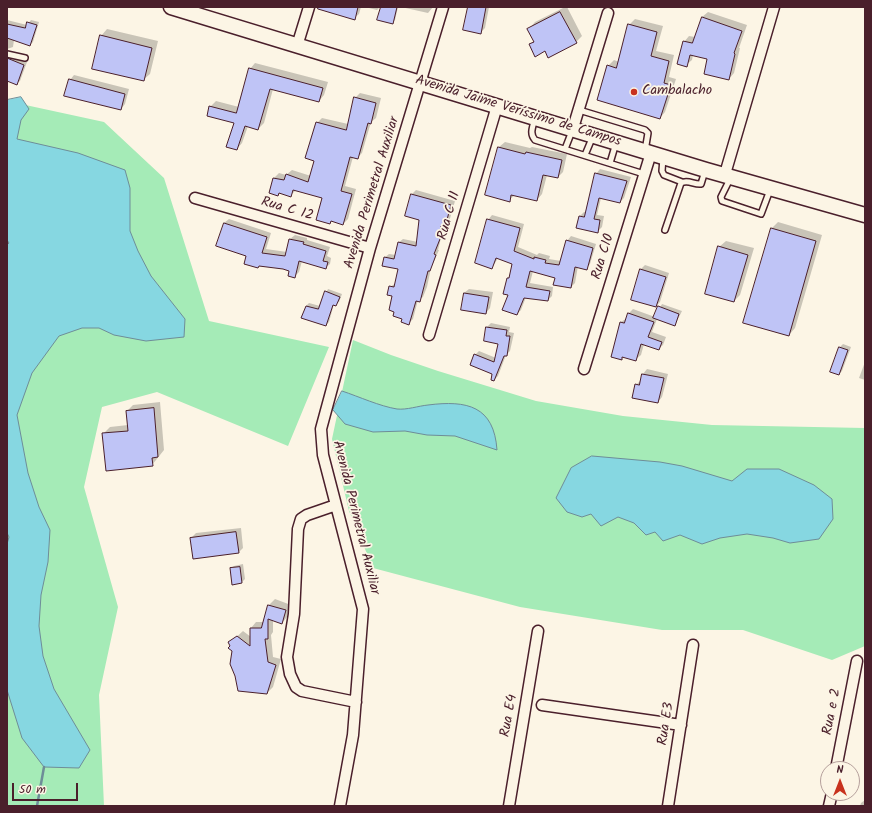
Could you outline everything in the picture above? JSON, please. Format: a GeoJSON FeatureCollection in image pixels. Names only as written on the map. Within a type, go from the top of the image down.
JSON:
{"type":"FeatureCollection","features":[{"type":"Feature","properties":{"kind":"street","name":"Avenida Jaime Veríssimo de Campos"},"geometry":{"type":"LineString","coordinates":[[171,7],[573,128],[706,170],[729,175],[865,215]]}},
{"type":"Feature","properties":{"kind":"street"},"geometry":{"type":"LineString","coordinates":[[297,46],[309,7]]}},
{"type":"Feature","properties":{"kind":"street","name":"Avenida Perimetral Auxiliar"},"geometry":{"type":"LineString","coordinates":[[340,806],[353,735],[363,609],[323,455],[320,429],[370,248],[443,7]]}},
{"type":"Feature","properties":{"kind":"street"},"geometry":{"type":"LineString","coordinates":[[729,175],[774,7]]}},
{"type":"Feature","properties":{"kind":"street"},"geometry":{"type":"LineString","coordinates":[[573,128],[608,13]]}},
{"type":"Feature","properties":{"kind":"street","name":"Rua C 11"},"geometry":{"type":"LineString","coordinates":[[429,334],[497,106]]}},
{"type":"Feature","properties":{"kind":"street","name":"Rua C10"},"geometry":{"type":"LineString","coordinates":[[584,369],[644,174],[653,154]]}},
{"type":"Feature","properties":{"kind":"street","name":"Rua C 12"},"geometry":{"type":"LineString","coordinates":[[195,198],[370,248]]}},
{"type":"Feature","properties":{"kind":"street"},"geometry":{"type":"LineString","coordinates":[[336,505],[307,515],[301,519],[298,529],[294,614],[288,657],[290,674],[296,687],[302,691],[356,702]]}},
{"type":"Feature","properties":{"kind":"street","name":"Rua E4"},"geometry":{"type":"LineString","coordinates":[[508,806],[538,631]]}},
{"type":"Feature","properties":{"kind":"street","name":"Rua E3"},"geometry":{"type":"LineString","coordinates":[[668,806],[692,645]]}},
{"type":"Feature","properties":{"kind":"street","name":"Rua e 2"},"geometry":{"type":"LineString","coordinates":[[838,761],[857,661]]}},
{"type":"Feature","properties":{"kind":"street"},"geometry":{"type":"LineString","coordinates":[[542,705],[681,725]]}},
{"type":"Feature","properties":{"kind":"lane"},"geometry":{"type":"LineString","coordinates":[[7,54],[25,58]]}},
{"type":"Feature","properties":{"kind":"lane"},"geometry":{"type":"LineString","coordinates":[[579,110],[645,130],[648,133],[653,154],[664,175],[682,182],[689,181],[702,184],[706,170]]}},
{"type":"Feature","properties":{"kind":"lane"},"geometry":{"type":"LineString","coordinates":[[536,118],[531,131],[535,140],[644,174]]}},
{"type":"Feature","properties":{"kind":"lane"},"geometry":{"type":"LineString","coordinates":[[565,149],[573,128]]}},
{"type":"Feature","properties":{"kind":"lane"},"geometry":{"type":"LineString","coordinates":[[585,155],[593,135]]}},
{"type":"Feature","properties":{"kind":"lane"},"geometry":{"type":"LineString","coordinates":[[610,163],[616,142]]}},
{"type":"Feature","properties":{"kind":"lane"},"geometry":{"type":"LineString","coordinates":[[729,175],[720,199],[761,214],[770,187]]}},
{"type":"Feature","properties":{"kind":"lane"},"geometry":{"type":"LineString","coordinates":[[665,230],[682,182]]}},
{"type":"Feature","properties":{"kind":"green space"},"geometry":{"type":"Polygon","coordinates":[[[7,101],[104,122],[164,178],[209,321],[329,347],[288,446],[157,392],[102,407],[84,487],[118,607],[99,695],[104,806],[7,806],[7,101]]]}},
{"type":"Feature","properties":{"kind":"green space"},"geometry":{"type":"Polygon","coordinates":[[[353,340],[438,371],[536,401],[623,416],[712,425],[865,428],[865,646],[832,660],[743,630],[662,630],[520,607],[373,568],[349,511],[332,439],[353,340]]]}},
{"type":"Feature","properties":{"kind":"water"},"geometry":{"type":"Polygon","coordinates":[[[21,97],[29,109],[21,120],[17,139],[78,153],[125,170],[130,188],[130,231],[138,251],[151,276],[185,319],[184,337],[146,341],[114,335],[99,328],[82,328],[59,336],[32,373],[17,415],[28,473],[39,507],[50,530],[48,562],[41,595],[39,626],[43,656],[54,689],[90,750],[79,768],[44,767],[22,738],[7,690],[7,544],[9,537],[7,533],[7,245],[9,243],[7,240],[7,100],[21,97]]]}},
{"type":"Feature","properties":{"kind":"water"},"geometry":{"type":"Polygon","coordinates":[[[342,391],[376,404],[397,409],[442,404],[466,405],[476,409],[484,415],[495,435],[497,450],[455,436],[427,435],[405,431],[373,432],[345,424],[333,410],[342,391]]]}},
{"type":"Feature","properties":{"kind":"water"},"geometry":{"type":"Polygon","coordinates":[[[592,456],[660,462],[682,466],[732,481],[747,469],[779,469],[814,485],[832,499],[833,519],[819,539],[790,543],[773,538],[747,534],[720,538],[702,544],[680,535],[663,541],[655,532],[646,535],[634,523],[618,517],[601,526],[591,514],[582,517],[567,512],[556,498],[571,468],[592,456]]]}},
{"type":"Feature","properties":{"kind":"building"},"geometry":{"type":"Polygon","coordinates":[[[318,7],[358,7],[355,20],[318,9],[318,7]]]}},
{"type":"Feature","properties":{"kind":"building"},"geometry":{"type":"Polygon","coordinates":[[[381,7],[397,7],[393,24],[377,20],[381,7]]]}},
{"type":"Feature","properties":{"kind":"building"},"geometry":{"type":"Polygon","coordinates":[[[468,7],[486,7],[481,34],[463,30],[468,7]]]}},
{"type":"Feature","properties":{"kind":"building"},"geometry":{"type":"Polygon","coordinates":[[[560,12],[577,43],[548,58],[545,51],[535,57],[529,44],[534,42],[527,29],[560,12]]]}},
{"type":"Feature","properties":{"kind":"building"},"geometry":{"type":"Polygon","coordinates":[[[702,17],[742,31],[734,53],[729,80],[704,74],[707,59],[690,55],[687,67],[677,64],[683,41],[692,43],[702,17]]]}},
{"type":"Feature","properties":{"kind":"building"},"geometry":{"type":"Polygon","coordinates":[[[27,22],[37,25],[30,46],[7,38],[7,24],[25,28],[27,22]]]}},
{"type":"Feature","properties":{"kind":"building"},"geometry":{"type":"Polygon","coordinates":[[[628,24],[657,32],[651,56],[669,61],[664,83],[671,85],[660,119],[597,100],[607,65],[616,68],[628,24]]]}},
{"type":"Feature","properties":{"kind":"building"},"geometry":{"type":"Polygon","coordinates":[[[100,35],[152,48],[144,81],[92,69],[100,35]]]}},
{"type":"Feature","properties":{"kind":"building"},"geometry":{"type":"Polygon","coordinates":[[[7,58],[24,65],[17,85],[7,81],[7,58]]]}},
{"type":"Feature","properties":{"kind":"building"},"geometry":{"type":"Polygon","coordinates":[[[249,68],[323,88],[319,102],[270,89],[258,130],[245,126],[237,150],[226,147],[234,123],[207,116],[209,106],[236,113],[249,68]]]}},
{"type":"Feature","properties":{"kind":"building"},"geometry":{"type":"Polygon","coordinates":[[[69,79],[125,94],[121,110],[64,96],[69,79]]]}},
{"type":"Feature","properties":{"kind":"building"},"geometry":{"type":"Polygon","coordinates":[[[354,97],[376,103],[371,124],[368,123],[358,159],[350,157],[341,191],[352,194],[343,225],[331,221],[330,224],[316,220],[322,198],[293,190],[291,197],[279,193],[278,196],[269,193],[273,178],[284,180],[286,174],[308,182],[314,161],[305,158],[316,122],[346,130],[354,97]]]}},
{"type":"Feature","properties":{"kind":"building"},"geometry":{"type":"Polygon","coordinates":[[[498,147],[525,154],[526,152],[562,160],[558,178],[543,175],[537,201],[511,195],[510,202],[485,195],[498,147]]]}},
{"type":"Feature","properties":{"kind":"building"},"geometry":{"type":"Polygon","coordinates":[[[595,173],[627,181],[620,203],[599,198],[594,219],[600,220],[598,233],[576,228],[579,216],[584,217],[595,173]]]}},
{"type":"Feature","properties":{"kind":"building"},"geometry":{"type":"Polygon","coordinates":[[[411,194],[451,205],[445,227],[441,226],[440,239],[434,254],[436,255],[430,271],[428,271],[420,302],[416,301],[409,325],[401,322],[402,319],[393,316],[394,312],[389,310],[392,296],[387,295],[389,286],[394,287],[398,269],[382,266],[384,257],[394,259],[398,242],[416,246],[419,220],[405,216],[411,194]]]}},
{"type":"Feature","properties":{"kind":"building"},"geometry":{"type":"Polygon","coordinates":[[[487,219],[520,228],[514,251],[534,259],[534,257],[546,260],[545,263],[559,265],[566,240],[593,248],[587,270],[575,267],[571,288],[553,285],[555,278],[530,271],[526,287],[550,291],[548,301],[524,298],[517,315],[502,310],[508,295],[503,294],[512,264],[496,258],[492,269],[475,263],[487,219]]]}},
{"type":"Feature","properties":{"kind":"building"},"geometry":{"type":"Polygon","coordinates":[[[224,223],[267,237],[262,253],[285,256],[289,239],[304,242],[303,244],[326,251],[323,261],[328,262],[326,269],[299,261],[295,278],[288,276],[289,271],[283,269],[259,266],[258,268],[244,264],[246,256],[216,246],[224,223]]]}},
{"type":"Feature","properties":{"kind":"building"},"geometry":{"type":"Polygon","coordinates":[[[771,228],[816,241],[789,336],[743,323],[771,228]]]}},
{"type":"Feature","properties":{"kind":"building"},"geometry":{"type":"Polygon","coordinates":[[[718,246],[748,255],[734,302],[705,294],[718,246]]]}},
{"type":"Feature","properties":{"kind":"building"},"geometry":{"type":"Polygon","coordinates":[[[640,269],[666,277],[656,307],[631,300],[640,269]]]}},
{"type":"Feature","properties":{"kind":"building"},"geometry":{"type":"Polygon","coordinates":[[[325,291],[340,297],[336,306],[333,305],[326,326],[301,318],[306,306],[318,309],[325,291]]]}},
{"type":"Feature","properties":{"kind":"building"},"geometry":{"type":"Polygon","coordinates":[[[464,293],[489,297],[486,314],[461,310],[464,293]]]}},
{"type":"Feature","properties":{"kind":"building"},"geometry":{"type":"Polygon","coordinates":[[[658,306],[679,314],[675,326],[653,318],[658,306]]]}},
{"type":"Feature","properties":{"kind":"building"},"geometry":{"type":"Polygon","coordinates":[[[628,313],[654,322],[648,337],[662,342],[659,350],[641,344],[636,361],[622,357],[622,360],[611,357],[620,322],[624,323],[628,313]]]}},
{"type":"Feature","properties":{"kind":"building"},"geometry":{"type":"Polygon","coordinates":[[[486,327],[507,330],[506,336],[510,336],[507,356],[504,356],[494,381],[491,380],[492,374],[470,365],[474,354],[494,362],[498,344],[484,341],[486,327]]]}},
{"type":"Feature","properties":{"kind":"building"},"geometry":{"type":"Polygon","coordinates":[[[839,347],[848,350],[839,375],[830,372],[839,347]]]}},
{"type":"Feature","properties":{"kind":"building"},"geometry":{"type":"Polygon","coordinates":[[[642,374],[664,378],[658,403],[632,398],[635,384],[639,385],[642,374]]]}},
{"type":"Feature","properties":{"kind":"building"},"geometry":{"type":"Polygon","coordinates":[[[154,408],[158,457],[152,458],[153,466],[106,471],[102,433],[128,431],[126,411],[154,408]]]}},
{"type":"Feature","properties":{"kind":"building"},"geometry":{"type":"Polygon","coordinates":[[[236,532],[239,553],[193,559],[190,538],[236,532]]]}},
{"type":"Feature","properties":{"kind":"building"},"geometry":{"type":"Polygon","coordinates":[[[240,567],[242,583],[232,585],[230,568],[240,567]]]}},
{"type":"Feature","properties":{"kind":"building"},"geometry":{"type":"Polygon","coordinates":[[[268,605],[286,610],[282,624],[268,619],[268,639],[265,639],[268,662],[276,665],[267,694],[238,691],[235,676],[230,664],[232,651],[228,648],[230,646],[228,642],[237,636],[250,646],[250,628],[261,628],[268,605]]]}},
{"type":"Feature","properties":{"kind":"waterway"},"geometry":{"type":"LineString","coordinates":[[37,806],[44,767]]}},
{"type":"Feature","properties":{"kind":"place","name":"Cambalacho"},"geometry":{"type":"Point","coordinates":[634,92]}}]}
